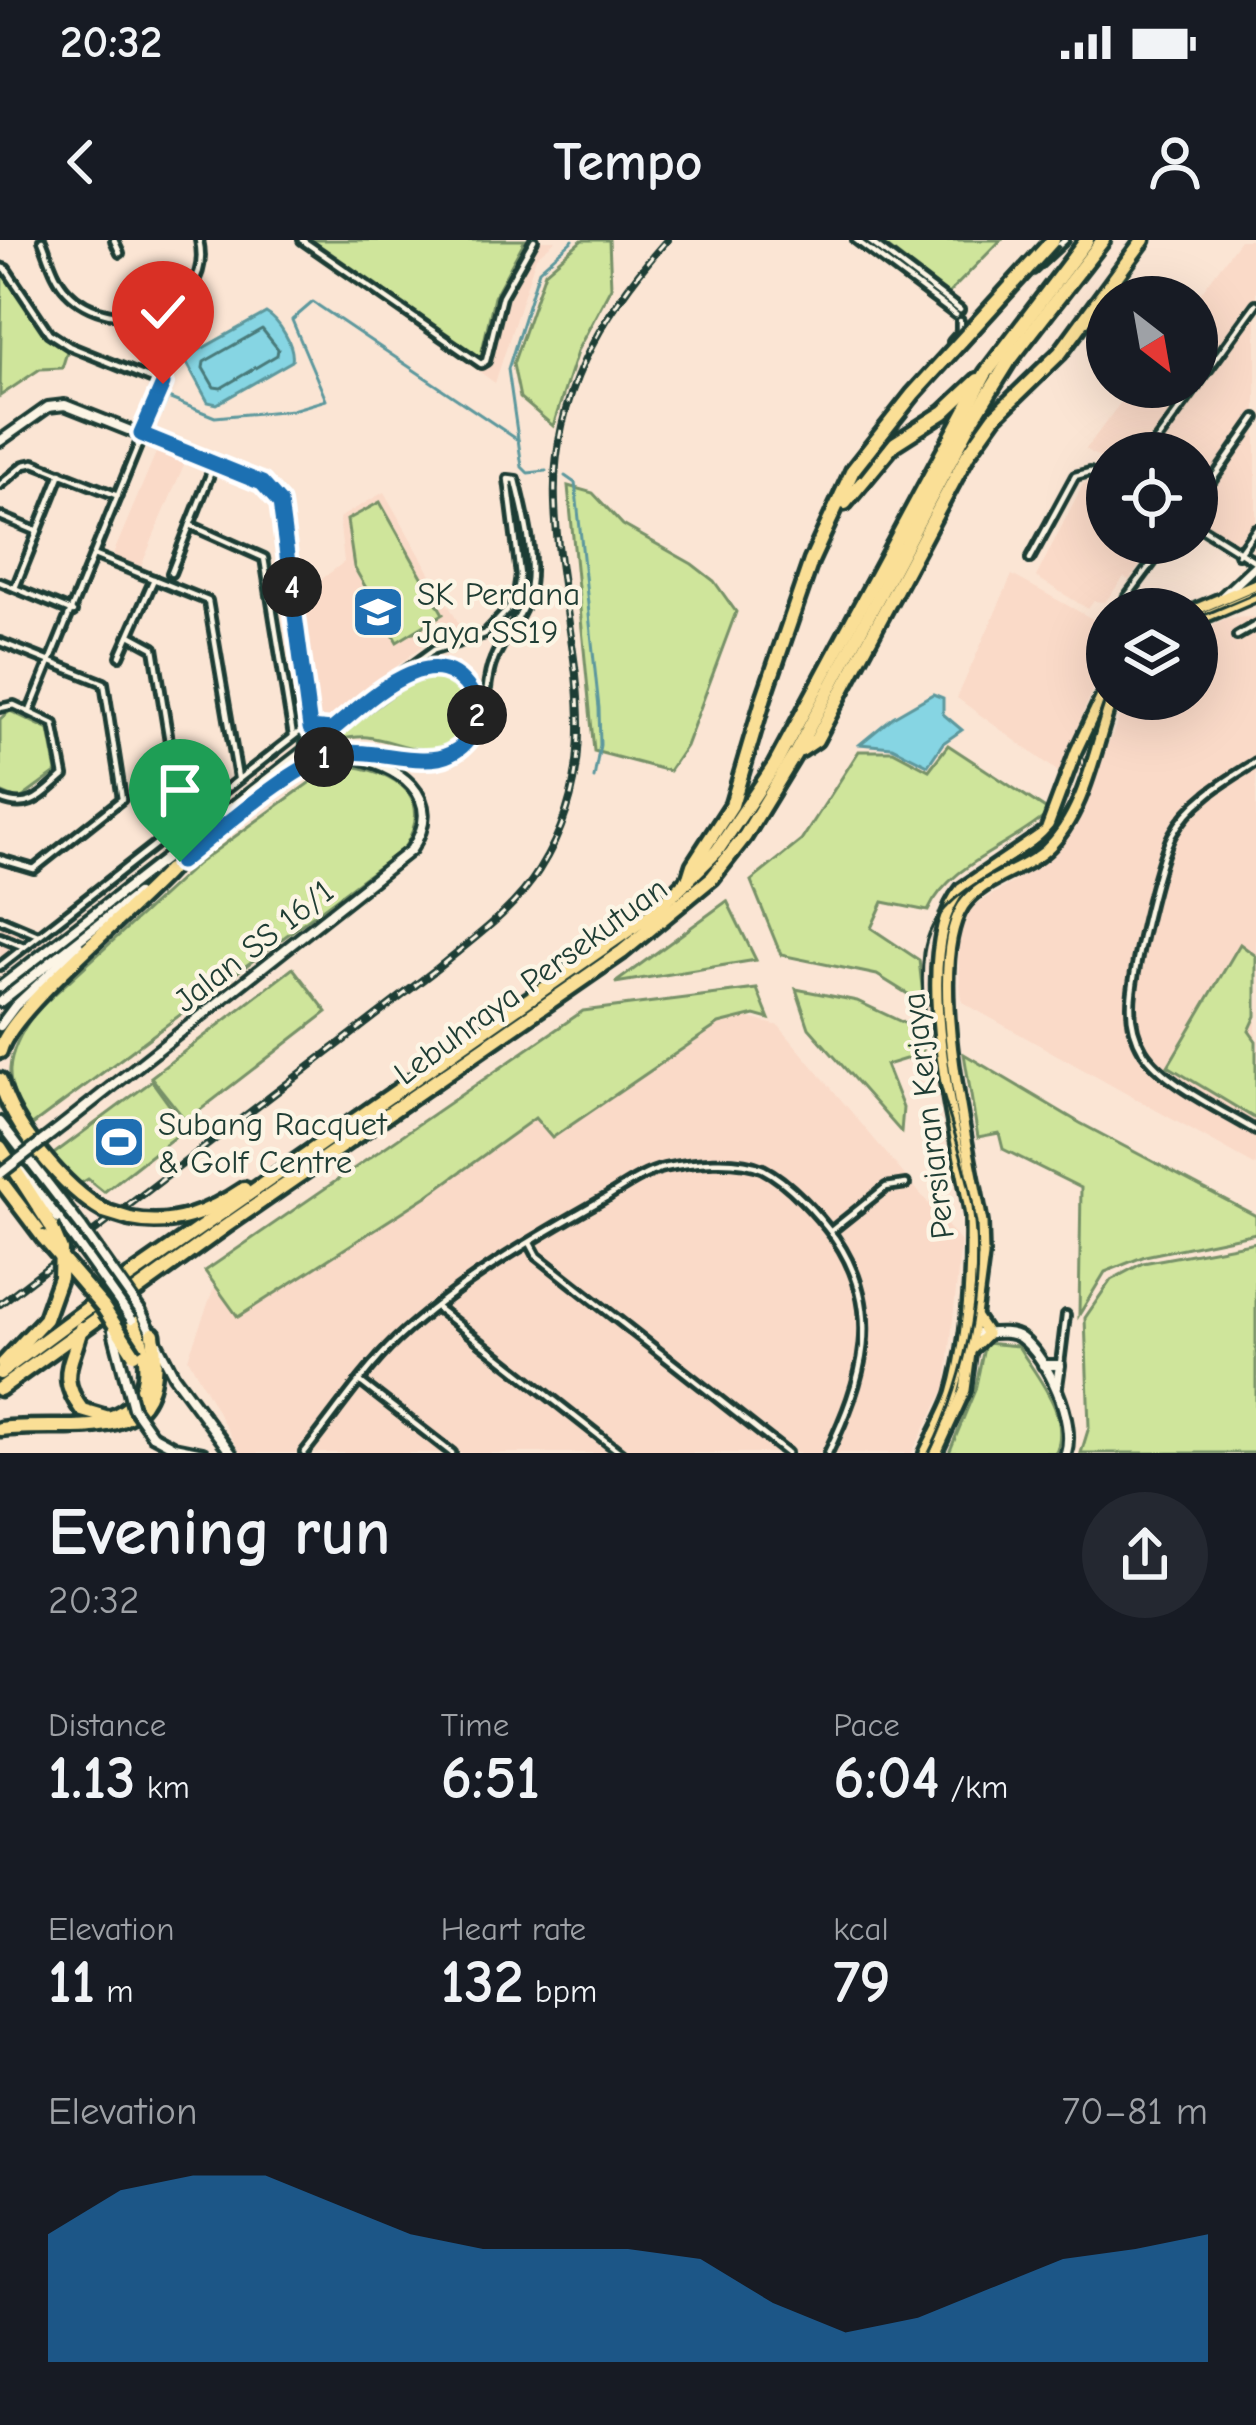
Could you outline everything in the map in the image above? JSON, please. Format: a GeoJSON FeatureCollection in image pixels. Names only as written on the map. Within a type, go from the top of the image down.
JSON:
{"type":"FeatureCollection","features":[{"type":"Feature","properties":{"kind":"highway"},"geometry":{"type":"LineString","coordinates":[[688,883],[693,865],[732,805],[811,561],[853,470],[913,394],[1054,240]]}},
{"type":"Feature","properties":{"kind":"highway","name":"Lebuhraya Persekutuan"},"geometry":{"type":"LineString","coordinates":[[0,1370],[614,942],[688,883],[736,826],[775,765],[986,373],[1087,240]]}},
{"type":"Feature","properties":{"kind":"highway","name":"Lebuhraya Persekutuan"},"geometry":{"type":"LineString","coordinates":[[0,1389],[664,921],[726,861],[795,754],[971,422],[1009,361],[1103,240]]}},
{"type":"Feature","properties":{"kind":"highway"},"geometry":{"type":"LineString","coordinates":[[795,754],[816,740],[968,454],[994,416],[1060,353],[1143,240]]}},
{"type":"Feature","properties":{"kind":"highway"},"geometry":{"type":"LineString","coordinates":[[811,561],[850,494],[881,457],[944,412],[986,373]]}},
{"type":"Feature","properties":{"kind":"highway"},"geometry":{"type":"LineString","coordinates":[[0,1051],[14,1022],[169,870]]}},
{"type":"Feature","properties":{"kind":"highway"},"geometry":{"type":"LineString","coordinates":[[0,1081],[10,1109],[65,1182],[104,1211],[130,1219],[159,1222],[192,1217],[308,1154]]}},
{"type":"Feature","properties":{"kind":"highway"},"geometry":{"type":"LineString","coordinates":[[0,1145],[61,1250],[60,1277],[43,1322],[0,1370]]}},
{"type":"Feature","properties":{"kind":"highway"},"geometry":{"type":"LineString","coordinates":[[0,1159],[21,1182]]}},
{"type":"Feature","properties":{"kind":"highway"},"geometry":{"type":"LineString","coordinates":[[0,1177],[14,1201],[103,1307],[134,1354],[138,1387],[126,1405],[100,1412],[83,1406],[74,1396]]}},
{"type":"Feature","properties":{"kind":"highway"},"geometry":{"type":"LineString","coordinates":[[82,1327],[67,1363],[74,1396],[82,1410],[104,1418],[138,1400],[145,1378],[146,1359],[136,1315]]}},
{"type":"Feature","properties":{"kind":"highway"},"geometry":{"type":"LineString","coordinates":[[0,1429],[95,1432],[127,1422],[143,1409],[153,1387],[157,1366],[153,1334]]}},
{"type":"Feature","properties":{"kind":"main road"},"geometry":{"type":"LineString","coordinates":[[0,441],[58,405],[268,487],[280,503],[310,726],[304,752]]}},
{"type":"Feature","properties":{"kind":"main road"},"geometry":{"type":"LineString","coordinates":[[1221,598],[1256,563]]}},
{"type":"Feature","properties":{"kind":"main road"},"geometry":{"type":"LineString","coordinates":[[1218,599],[1256,584]]}},
{"type":"Feature","properties":{"kind":"main road"},"geometry":{"type":"LineString","coordinates":[[1218,611],[1256,595]]}},
{"type":"Feature","properties":{"kind":"main road"},"geometry":{"type":"LineString","coordinates":[[0,987],[381,691],[421,669],[449,672],[474,698],[477,720],[471,736],[451,754],[434,759],[368,752],[335,754],[303,770],[0,1002]]}},
{"type":"Feature","properties":{"kind":"main road","name":"Persiaran Kerjaya"},"geometry":{"type":"LineString","coordinates":[[925,1453],[952,1396],[962,1347],[971,1242],[944,1018],[940,929],[952,899],[972,880],[1036,842],[1046,831],[1091,720]]}},
{"type":"Feature","properties":{"kind":"main road","name":"Persiaran Kerjaya"},"geometry":{"type":"LineString","coordinates":[[944,1018],[956,919],[981,888],[1034,860],[1061,832],[1077,803],[1105,720]]}},
{"type":"Feature","properties":{"kind":"main road"},"geometry":{"type":"LineString","coordinates":[[310,726],[332,730]]}},
{"type":"Feature","properties":{"kind":"main road","name":"Jalan SS 16/1"},"geometry":{"type":"LineString","coordinates":[[0,1177],[411,850],[420,837],[424,813],[410,784],[379,763],[335,754]]}},
{"type":"Feature","properties":{"kind":"main road"},"geometry":{"type":"LineString","coordinates":[[0,1026],[15,1006],[120,908]]}},
{"type":"Feature","properties":{"kind":"main road","name":"Persiaran Kerjaya"},"geometry":{"type":"LineString","coordinates":[[936,1453],[965,1390],[983,1256],[982,1223],[952,1082]]}},
{"type":"Feature","properties":{"kind":"main road"},"geometry":{"type":"LineString","coordinates":[[0,1111],[17,1144]]}},
{"type":"Feature","properties":{"kind":"main road"},"geometry":{"type":"LineString","coordinates":[[0,1123],[82,1228],[136,1315]]}},
{"type":"Feature","properties":{"kind":"main road"},"geometry":{"type":"LineString","coordinates":[[0,1145],[153,1334],[182,1388],[231,1453]]}},
{"type":"Feature","properties":{"kind":"main road"},"geometry":{"type":"LineString","coordinates":[[103,1307],[116,1336],[133,1408],[152,1435],[174,1448],[202,1453]]}},
{"type":"Feature","properties":{"kind":"main road"},"geometry":{"type":"LineString","coordinates":[[975,1316],[987,1334]]}},
{"type":"Feature","properties":{"kind":"main road"},"geometry":{"type":"LineString","coordinates":[[973,1334],[1018,1336],[1041,1364],[1069,1419],[1066,1453]]}},
{"type":"Feature","properties":{"kind":"main road"},"geometry":{"type":"LineString","coordinates":[[970,1352],[987,1334]]}},
{"type":"Feature","properties":{"kind":"main road"},"geometry":{"type":"LineString","coordinates":[[1041,1364],[1060,1365],[1057,1390]]}},
{"type":"Feature","properties":{"kind":"street"},"geometry":{"type":"LineString","coordinates":[[42,240],[62,287],[96,313],[116,318],[167,307],[188,292],[200,274],[199,240]]}},
{"type":"Feature","properties":{"kind":"street"},"geometry":{"type":"LineString","coordinates":[[114,240],[120,253]]}},
{"type":"Feature","properties":{"kind":"street"},"geometry":{"type":"LineString","coordinates":[[302,240],[481,364],[486,362],[502,296],[534,240]]}},
{"type":"Feature","properties":{"kind":"street"},"geometry":{"type":"LineString","coordinates":[[856,240],[958,315]]}},
{"type":"Feature","properties":{"kind":"street"},"geometry":{"type":"LineString","coordinates":[[844,489],[844,480],[866,446],[960,332],[958,315],[868,240]]}},
{"type":"Feature","properties":{"kind":"street"},"geometry":{"type":"LineString","coordinates":[[970,312],[990,307],[1065,240]]}},
{"type":"Feature","properties":{"kind":"street"},"geometry":{"type":"LineString","coordinates":[[0,267],[6,269],[49,333],[69,346],[162,383],[30,711]]}},
{"type":"Feature","properties":{"kind":"street"},"geometry":{"type":"LineString","coordinates":[[1218,356],[1256,304]]}},
{"type":"Feature","properties":{"kind":"street"},"geometry":{"type":"LineString","coordinates":[[1218,472],[1256,418]]}},
{"type":"Feature","properties":{"kind":"street"},"geometry":{"type":"LineString","coordinates":[[0,485],[30,463],[118,496]]}},
{"type":"Feature","properties":{"kind":"street"},"geometry":{"type":"LineString","coordinates":[[171,573],[215,463]]}},
{"type":"Feature","properties":{"kind":"street"},"geometry":{"type":"LineString","coordinates":[[15,588],[61,472]]}},
{"type":"Feature","properties":{"kind":"street"},"geometry":{"type":"LineString","coordinates":[[1030,559],[1075,476],[1086,473]]}},
{"type":"Feature","properties":{"kind":"street"},"geometry":{"type":"LineString","coordinates":[[471,736],[482,720],[493,661],[529,592],[517,482],[498,478]]}},
{"type":"Feature","properties":{"kind":"street"},"geometry":{"type":"LineString","coordinates":[[381,691],[434,650],[484,634],[509,612],[520,589],[508,478]]}},
{"type":"Feature","properties":{"kind":"street"},"geometry":{"type":"LineString","coordinates":[[0,516],[36,531]]}},
{"type":"Feature","properties":{"kind":"street"},"geometry":{"type":"LineString","coordinates":[[190,525],[262,555],[266,562],[293,736]]}},
{"type":"Feature","properties":{"kind":"street"},"geometry":{"type":"LineString","coordinates":[[1238,554],[1256,529]]}},
{"type":"Feature","properties":{"kind":"street"},"geometry":{"type":"LineString","coordinates":[[515,540],[526,538]]}},
{"type":"Feature","properties":{"kind":"street"},"geometry":{"type":"LineString","coordinates":[[1218,540],[1256,563]]}},
{"type":"Feature","properties":{"kind":"street"},"geometry":{"type":"LineString","coordinates":[[1238,554],[1246,566],[1245,575]]}},
{"type":"Feature","properties":{"kind":"street"},"geometry":{"type":"LineString","coordinates":[[96,556],[204,598],[209,605],[238,779]]}},
{"type":"Feature","properties":{"kind":"street"},"geometry":{"type":"LineString","coordinates":[[120,656],[154,578]]}},
{"type":"Feature","properties":{"kind":"street"},"geometry":{"type":"LineString","coordinates":[[0,582],[73,612]]}},
{"type":"Feature","properties":{"kind":"street"},"geometry":{"type":"LineString","coordinates":[[1238,636],[1256,625]]}},
{"type":"Feature","properties":{"kind":"street"},"geometry":{"type":"LineString","coordinates":[[130,634],[154,648],[182,822]]}},
{"type":"Feature","properties":{"kind":"street"},"geometry":{"type":"LineString","coordinates":[[0,642],[106,686],[122,799],[34,869],[0,859]]}},
{"type":"Feature","properties":{"kind":"street"},"geometry":{"type":"LineString","coordinates":[[0,708],[7,704],[54,724],[64,776],[27,805],[0,799]]}},
{"type":"Feature","properties":{"kind":"street"},"geometry":{"type":"LineString","coordinates":[[0,966],[310,726]]}},
{"type":"Feature","properties":{"kind":"street"},"geometry":{"type":"LineString","coordinates":[[1256,762],[1219,784],[1173,832],[1131,995],[1142,1049],[1159,1072],[1256,1131]]}},
{"type":"Feature","properties":{"kind":"street"},"geometry":{"type":"LineString","coordinates":[[0,919],[38,934]]}},
{"type":"Feature","properties":{"kind":"street"},"geometry":{"type":"LineString","coordinates":[[0,937],[24,947]]}},
{"type":"Feature","properties":{"kind":"street"},"geometry":{"type":"LineString","coordinates":[[304,1453],[396,1341],[436,1307],[634,1180],[662,1168],[700,1163],[761,1168],[788,1188],[830,1232],[858,1279],[865,1319],[861,1372],[828,1453]]}},
{"type":"Feature","properties":{"kind":"street"},"geometry":{"type":"LineString","coordinates":[[830,1232],[886,1187],[906,1184]]}},
{"type":"Feature","properties":{"kind":"street"},"geometry":{"type":"LineString","coordinates":[[530,1243],[537,1256],[787,1453]]}},
{"type":"Feature","properties":{"kind":"street"},"geometry":{"type":"LineString","coordinates":[[436,1307],[621,1453]]}},
{"type":"Feature","properties":{"kind":"street"},"geometry":{"type":"LineString","coordinates":[[1047,1376],[1060,1365],[1066,1315]]}},
{"type":"Feature","properties":{"kind":"street"},"geometry":{"type":"LineString","coordinates":[[361,1383],[452,1453]]}},
{"type":"Feature","properties":{"kind":"shaded area"},"geometry":{"type":"Polygon","coordinates":[[[298,240],[556,240],[536,257],[495,383],[298,240]]]}},
{"type":"Feature","properties":{"kind":"shaded area"},"geometry":{"type":"Polygon","coordinates":[[[1240,240],[1256,240],[1256,524],[1239,548],[1218,532],[1218,432],[1099,432],[1116,408],[1218,408],[1218,276],[1213,276],[1240,240]]]}},
{"type":"Feature","properties":{"kind":"shaded area"},"geometry":{"type":"Polygon","coordinates":[[[160,443],[188,455],[140,569],[112,557],[160,443]]]}},
{"type":"Feature","properties":{"kind":"shaded area"},"geometry":{"type":"Polygon","coordinates":[[[1083,484],[1086,564],[1141,564],[1116,588],[1086,588],[1086,608],[1036,577],[1083,484]]]}},
{"type":"Feature","properties":{"kind":"shaded area","name":"SK Perdana Jaya SS19"},"geometry":{"type":"Polygon","coordinates":[[[384,492],[462,629],[435,635],[329,722],[320,718],[301,595],[344,562],[339,518],[384,492]]]}},
{"type":"Feature","properties":{"kind":"shaded area"},"geometry":{"type":"Polygon","coordinates":[[[1012,575],[1086,616],[1086,706],[1060,773],[957,698],[1012,575]]]}},
{"type":"Feature","properties":{"kind":"shaded area"},"geometry":{"type":"Polygon","coordinates":[[[1256,617],[1256,1166],[962,1002],[959,968],[959,935],[972,907],[1063,845],[1119,720],[1218,720],[1218,622],[1256,617]]]}},
{"type":"Feature","properties":{"kind":"shaded area"},"geometry":{"type":"Polygon","coordinates":[[[0,919],[46,941],[0,974],[0,919]]]}},
{"type":"Feature","properties":{"kind":"shaded area"},"geometry":{"type":"Polygon","coordinates":[[[608,1012],[734,1014],[779,1026],[961,1242],[946,1387],[912,1453],[240,1453],[188,1358],[213,1290],[608,1012]]]}},
{"type":"Feature","properties":{"kind":"green space"},"geometry":{"type":"Polygon","coordinates":[[[305,240],[525,240],[494,297],[480,360],[305,240]]]}},
{"type":"Feature","properties":{"kind":"green space"},"geometry":{"type":"Polygon","coordinates":[[[582,240],[609,240],[611,287],[578,349],[553,426],[520,398],[513,364],[545,272],[582,240]]]}},
{"type":"Feature","properties":{"kind":"green space"},"geometry":{"type":"Polygon","coordinates":[[[878,240],[1001,240],[948,294],[878,240]]]}},
{"type":"Feature","properties":{"kind":"green space"},"geometry":{"type":"Polygon","coordinates":[[[2,271],[46,333],[68,349],[62,368],[40,369],[0,396],[2,271]]]}},
{"type":"Feature","properties":{"kind":"green space"},"geometry":{"type":"Polygon","coordinates":[[[568,486],[593,493],[623,525],[692,564],[714,581],[736,612],[686,746],[669,771],[594,751],[568,486]]]}},
{"type":"Feature","properties":{"kind":"green space"},"geometry":{"type":"Polygon","coordinates":[[[380,502],[443,614],[397,642],[354,567],[347,520],[380,502]]]}},
{"type":"Feature","properties":{"kind":"green space"},"geometry":{"type":"Polygon","coordinates":[[[433,676],[456,688],[467,709],[462,732],[453,741],[432,750],[367,737],[330,741],[406,685],[433,676]]]}},
{"type":"Feature","properties":{"kind":"green space"},"geometry":{"type":"Polygon","coordinates":[[[10,711],[49,730],[57,772],[19,800],[0,792],[0,719],[10,711]]]}},
{"type":"Feature","properties":{"kind":"green space"},"geometry":{"type":"Polygon","coordinates":[[[948,745],[1050,812],[951,880],[928,911],[883,902],[871,928],[919,960],[924,1004],[877,975],[781,955],[751,881],[801,841],[859,751],[893,751],[929,770],[948,745]]]}},
{"type":"Feature","properties":{"kind":"green space"},"geometry":{"type":"Polygon","coordinates":[[[334,765],[371,770],[401,785],[415,811],[404,848],[31,1126],[14,1096],[10,1069],[17,1043],[34,1013],[197,864],[334,765]]]}},
{"type":"Feature","properties":{"kind":"green space"},"geometry":{"type":"Polygon","coordinates":[[[727,901],[756,960],[615,983],[727,901]]]}},
{"type":"Feature","properties":{"kind":"green space"},"geometry":{"type":"Polygon","coordinates":[[[1240,944],[1256,956],[1256,1016],[1249,1031],[1256,1041],[1256,1119],[1168,1066],[1240,944]]]}},
{"type":"Feature","properties":{"kind":"green space"},"geometry":{"type":"Polygon","coordinates":[[[293,968],[327,1012],[186,1121],[151,1077],[293,968]]]}},
{"type":"Feature","properties":{"kind":"green space"},"geometry":{"type":"Polygon","coordinates":[[[757,989],[769,1019],[755,1015],[719,1024],[552,1138],[535,1118],[430,1194],[238,1317],[205,1271],[583,1011],[757,989]]]}},
{"type":"Feature","properties":{"kind":"green space"},"geometry":{"type":"Polygon","coordinates":[[[796,989],[857,1001],[927,1034],[922,1054],[886,1065],[903,1108],[901,1132],[809,1028],[796,989]]]}},
{"type":"Feature","properties":{"kind":"green space"},"geometry":{"type":"Polygon","coordinates":[[[964,1054],[1080,1123],[1256,1216],[1256,1233],[1145,1256],[1105,1272],[1079,1315],[1081,1188],[1003,1149],[999,1133],[978,1137],[964,1054]]]}},
{"type":"Feature","properties":{"kind":"green space","name":"Subang Racquet & Golf Centre"},"geometry":{"type":"Polygon","coordinates":[[[152,1081],[186,1128],[104,1192],[88,1179],[76,1186],[51,1156],[152,1081]]]}},
{"type":"Feature","properties":{"kind":"green space"},"geometry":{"type":"Polygon","coordinates":[[[1256,1242],[1256,1453],[1081,1453],[1089,1427],[1085,1318],[1111,1280],[1143,1263],[1256,1242]]]}},
{"type":"Feature","properties":{"kind":"green space"},"geometry":{"type":"Polygon","coordinates":[[[985,1343],[1018,1346],[1056,1411],[1056,1453],[949,1453],[975,1390],[985,1343]]]}},
{"type":"Feature","properties":{"kind":"water"},"geometry":{"type":"Polygon","coordinates":[[[266,313],[285,334],[292,361],[217,404],[208,402],[187,357],[266,313]]]}},
{"type":"Feature","properties":{"kind":"water"},"geometry":{"type":"Polygon","coordinates":[[[933,694],[943,698],[943,714],[962,730],[943,743],[928,765],[892,747],[860,744],[893,717],[933,694]]]}},
{"type":"Feature","properties":{"kind":"waterway"},"geometry":{"type":"LineString","coordinates":[[546,471],[528,473],[522,467],[508,369],[539,270],[573,240]]}},
{"type":"Feature","properties":{"kind":"waterway"},"geometry":{"type":"LineString","coordinates":[[151,431],[168,398],[215,417],[292,410],[326,400],[292,320],[313,302],[518,440]]}},
{"type":"Feature","properties":{"kind":"waterway"},"geometry":{"type":"LineString","coordinates":[[565,476],[575,483],[599,708],[600,745],[594,778]]}},
{"type":"Feature","properties":{"kind":"tram line"},"geometry":{"type":"LineString","coordinates":[[1218,609],[1256,593]]}},
{"type":"Feature","properties":{"kind":"tram line"},"geometry":{"type":"LineString","coordinates":[[929,1453],[964,1357],[977,1253],[969,1186],[929,1041],[922,982],[924,953],[930,931],[956,898],[1030,849],[1059,821],[1077,788],[1099,720]]}},
{"type":"Feature","properties":{"kind":"railway"},"geometry":{"type":"LineString","coordinates":[[0,1304],[434,971],[504,912],[539,870],[562,824],[575,779],[579,734],[555,503],[561,429],[584,361],[601,329],[667,240]]}},
{"type":"Feature","properties":{"kind":"place","name":"SK Perdana Jaya SS19"},"geometry":{"type":"Point","coordinates":[378,612]}},
{"type":"Feature","properties":{"kind":"place","name":"Subang Racquet & Golf Centre"},"geometry":{"type":"Point","coordinates":[119,1142]}},
{"type":"Feature","properties":{"kind":"route"},"geometry":{"type":"LineString","coordinates":[[163,384],[141,434],[262,483],[280,503],[310,728],[332,730],[381,691],[408,674],[429,668],[458,679],[471,692],[477,713],[469,740],[443,758],[352,752],[320,758],[180,862]]}}]}
